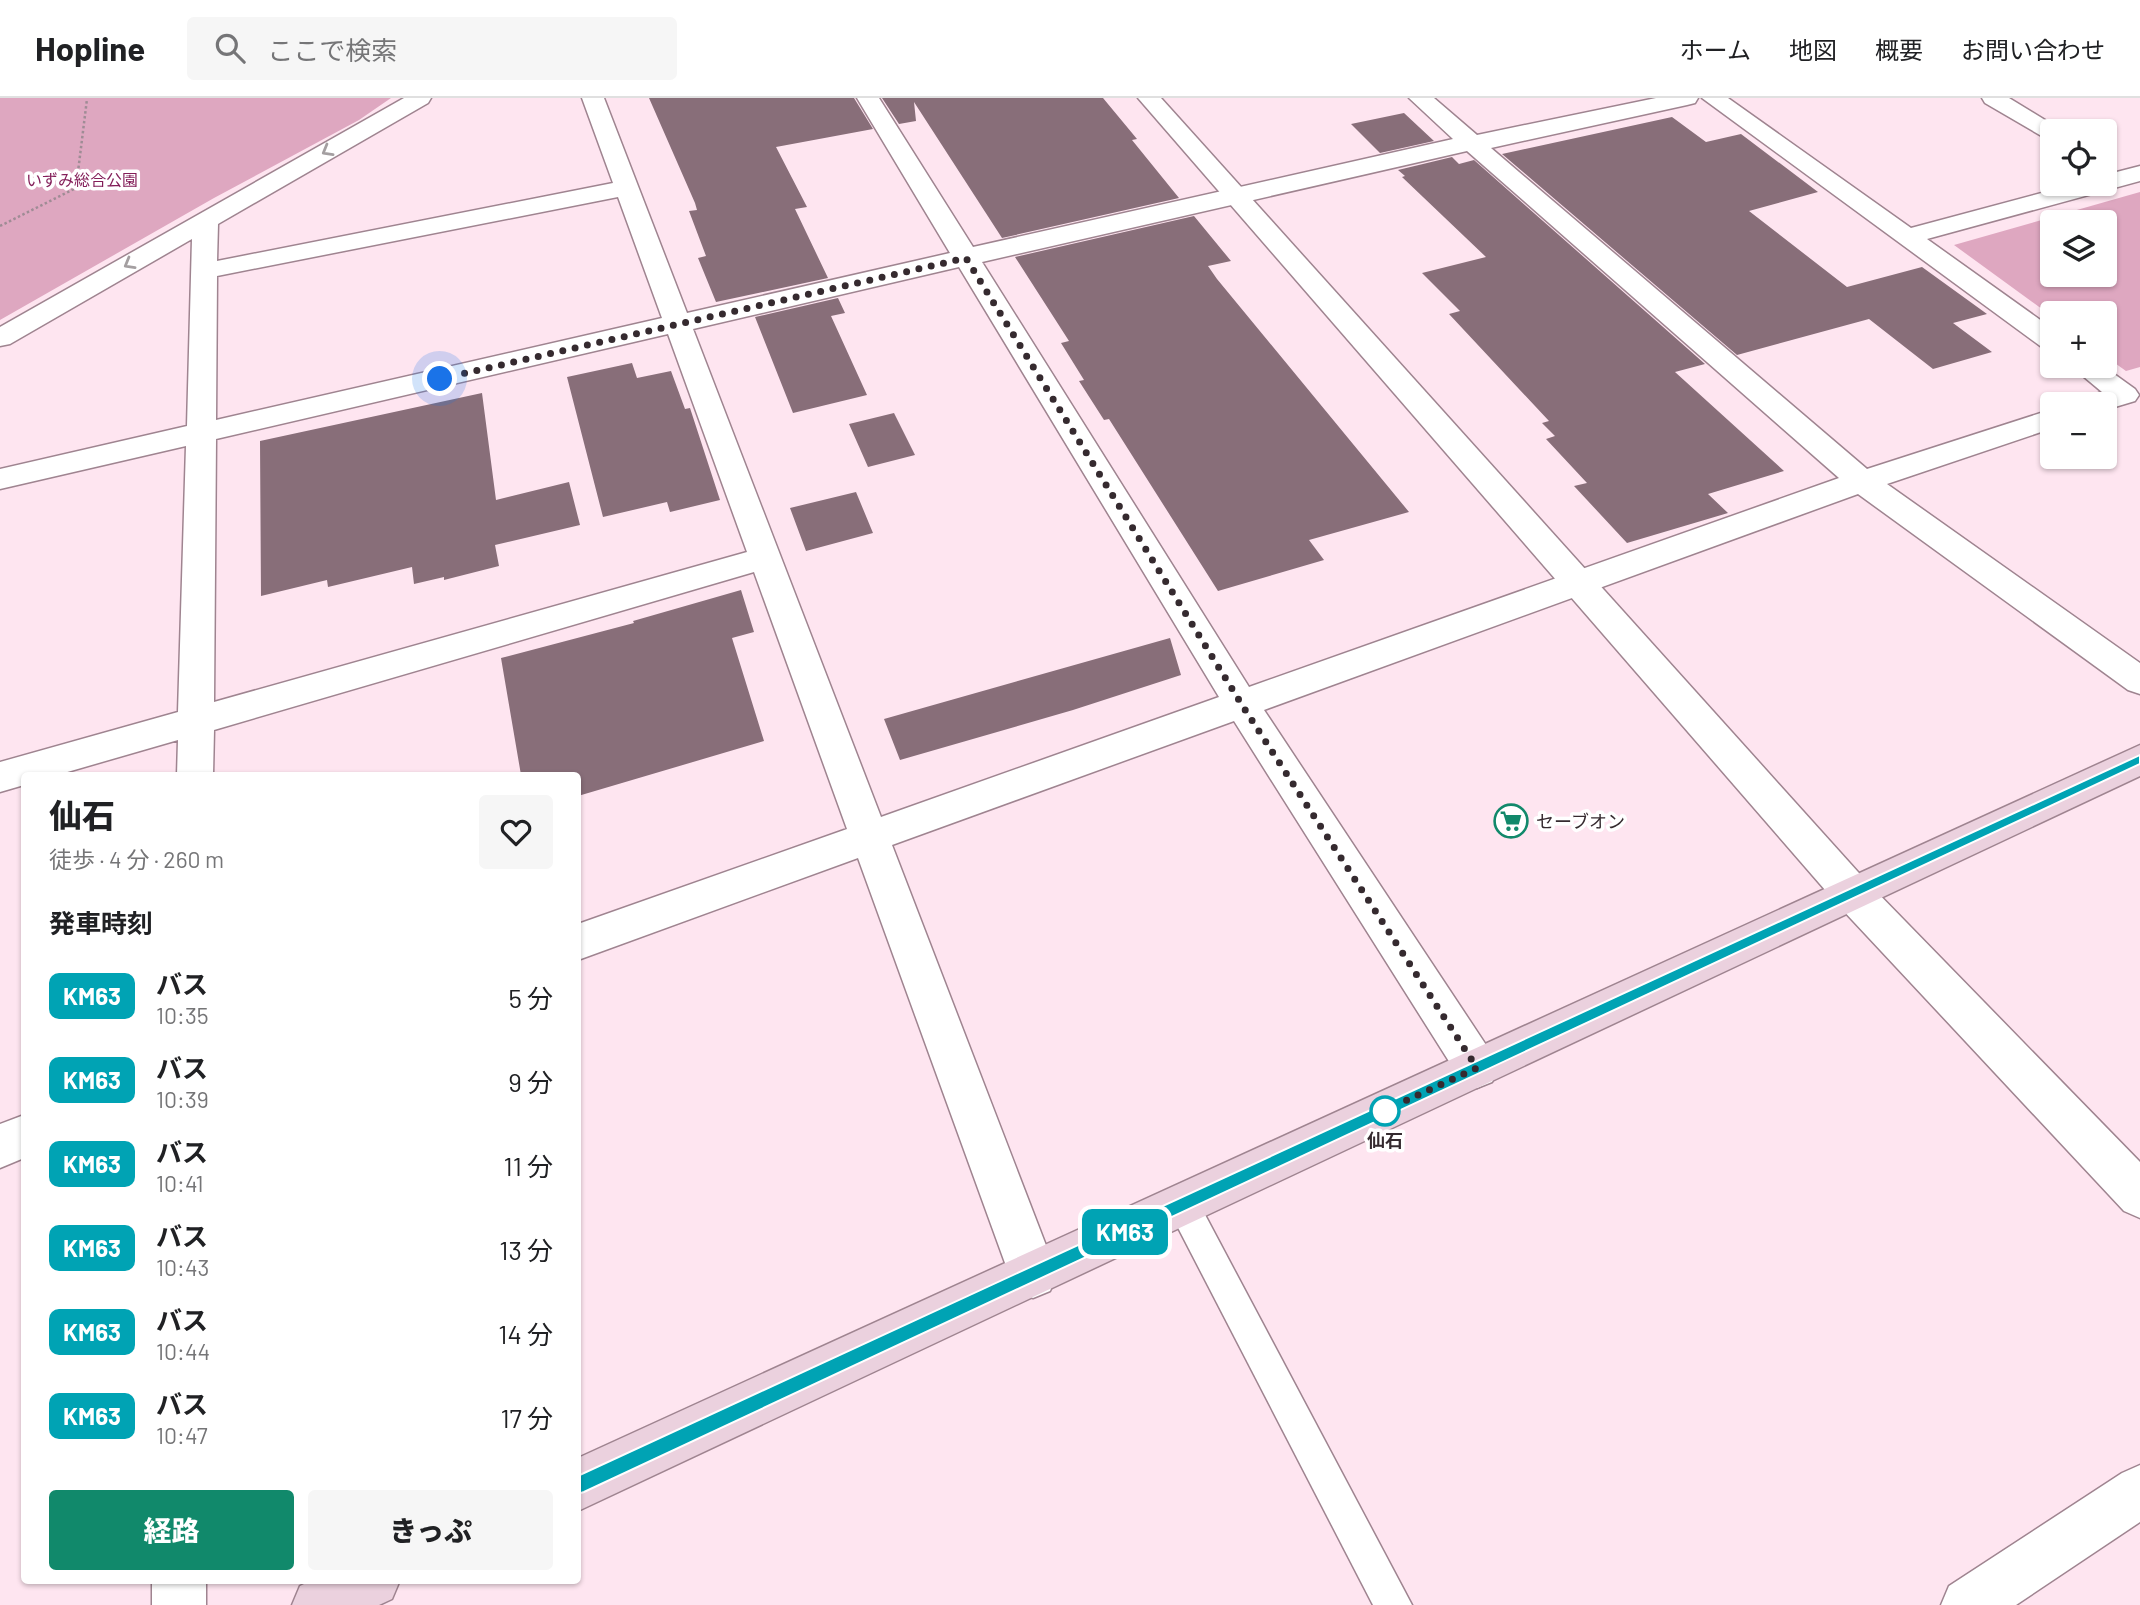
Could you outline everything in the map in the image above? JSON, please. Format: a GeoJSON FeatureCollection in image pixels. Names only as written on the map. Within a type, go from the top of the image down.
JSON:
{"type":"FeatureCollection","features":[{"type":"Feature","properties":{"kind":"main road"},"geometry":{"type":"LineString","coordinates":[[581,1484],[2140,760]]}},
{"type":"Feature","properties":{"kind":"main road"},"geometry":{"type":"LineString","coordinates":[[319,1605],[364,1584]]}},
{"type":"Feature","properties":{"kind":"street"},"geometry":{"type":"LineString","coordinates":[[0,338],[421,98]]}},
{"type":"Feature","properties":{"kind":"street"},"geometry":{"type":"LineString","coordinates":[[593,98],[1033,1274]]}},
{"type":"Feature","properties":{"kind":"street"},"geometry":{"type":"LineString","coordinates":[[868,98],[1242,705],[1477,1068]]}},
{"type":"Feature","properties":{"kind":"street"},"geometry":{"type":"LineString","coordinates":[[1149,98],[1853,894],[2140,1195]]}},
{"type":"Feature","properties":{"kind":"street"},"geometry":{"type":"LineString","coordinates":[[1420,98],[1862,481],[2140,681]]}},
{"type":"Feature","properties":{"kind":"street"},"geometry":{"type":"LineString","coordinates":[[0,479],[1446,147],[1502,139],[1687,98]]}},
{"type":"Feature","properties":{"kind":"street"},"geometry":{"type":"LineString","coordinates":[[1713,98],[2040,333]]}},
{"type":"Feature","properties":{"kind":"street"},"geometry":{"type":"LineString","coordinates":[[1993,98],[2040,125]]}},
{"type":"Feature","properties":{"kind":"street"},"geometry":{"type":"LineString","coordinates":[[1907,237],[2119,179]]}},
{"type":"Feature","properties":{"kind":"street"},"geometry":{"type":"LineString","coordinates":[[204,271],[626,188]]}},
{"type":"Feature","properties":{"kind":"street"},"geometry":{"type":"LineString","coordinates":[[195,772],[205,221]]}},
{"type":"Feature","properties":{"kind":"street"},"geometry":{"type":"LineString","coordinates":[[2102,378],[2125,394],[2117,397]]}},
{"type":"Feature","properties":{"kind":"street"},"geometry":{"type":"LineString","coordinates":[[581,941],[1862,481],[2040,422]]}},
{"type":"Feature","properties":{"kind":"street"},"geometry":{"type":"LineString","coordinates":[[0,777],[765,558]]}},
{"type":"Feature","properties":{"kind":"street"},"geometry":{"type":"LineString","coordinates":[[0,1146],[21,1138]]}},
{"type":"Feature","properties":{"kind":"street"},"geometry":{"type":"LineString","coordinates":[[1968,1605],[2140,1492]]}},
{"type":"Feature","properties":{"kind":"street"},"geometry":{"type":"LineString","coordinates":[[179,1584],[179,1605]]}},
{"type":"Feature","properties":{"kind":"lane"},"geometry":{"type":"LineString","coordinates":[[1184,1205],[1393,1605]]}},
{"type":"Feature","properties":{"kind":"path"},"geometry":{"type":"LineString","coordinates":[[0,226],[76,188],[87,99]]}},
{"type":"Feature","properties":{"kind":"green space","name":"いずみ総合公園"},"geometry":{"type":"Polygon","coordinates":[[[0,98],[391,98],[359,120],[214,198],[0,320],[0,98]]]}},
{"type":"Feature","properties":{"kind":"green space"},"geometry":{"type":"Polygon","coordinates":[[[2140,192],[2140,367],[2126,371],[2117,365],[2117,301],[2040,301],[2040,308],[1954,245],[2040,220],[2040,287],[2117,287],[2117,210],[2077,210],[2140,192]]]}},
{"type":"Feature","properties":{"kind":"building"},"geometry":{"type":"Polygon","coordinates":[[[649,98],[854,98],[873,129],[776,147],[807,207],[795,209],[828,278],[716,302],[698,258],[706,256],[689,211],[697,210],[695,203],[649,98]]]}},
{"type":"Feature","properties":{"kind":"building"},"geometry":{"type":"Polygon","coordinates":[[[882,98],[1103,98],[1137,139],[1132,140],[1179,198],[1002,238],[914,102],[916,121],[899,124],[882,98]]]}},
{"type":"Feature","properties":{"kind":"building"},"geometry":{"type":"Polygon","coordinates":[[[1404,113],[1434,141],[1380,153],[1351,124],[1404,113]]]}},
{"type":"Feature","properties":{"kind":"building"},"geometry":{"type":"Polygon","coordinates":[[[1672,117],[1706,142],[1741,134],[1818,192],[1749,211],[1847,287],[1922,267],[1987,314],[1953,323],[1992,352],[1933,369],[1869,319],[1737,355],[1502,154],[1672,117]]]}},
{"type":"Feature","properties":{"kind":"building"},"geometry":{"type":"Polygon","coordinates":[[[1452,157],[1459,164],[1474,160],[1705,364],[1675,372],[1784,471],[1708,494],[1728,513],[1627,543],[1574,486],[1587,483],[1546,439],[1555,436],[1542,423],[1549,421],[1449,314],[1460,311],[1422,273],[1486,257],[1402,177],[1405,176],[1398,170],[1452,157]]]}},
{"type":"Feature","properties":{"kind":"building"},"geometry":{"type":"Polygon","coordinates":[[[1194,216],[1231,261],[1208,266],[1217,279],[1409,512],[1309,540],[1324,560],[1218,591],[1109,419],[1104,420],[1079,381],[1084,380],[1061,343],[1069,341],[1015,257],[1194,216]]]}},
{"type":"Feature","properties":{"kind":"building"},"geometry":{"type":"Polygon","coordinates":[[[838,298],[845,313],[831,316],[867,395],[793,413],[755,317],[838,298]]]}},
{"type":"Feature","properties":{"kind":"building"},"geometry":{"type":"Polygon","coordinates":[[[632,363],[637,378],[671,371],[685,409],[690,408],[720,500],[670,512],[667,502],[603,517],[567,377],[632,363]]]}},
{"type":"Feature","properties":{"kind":"building"},"geometry":{"type":"Polygon","coordinates":[[[482,393],[496,500],[569,482],[580,525],[495,545],[499,566],[444,580],[444,577],[414,584],[412,567],[328,587],[327,580],[261,596],[260,441],[482,393]]]}},
{"type":"Feature","properties":{"kind":"building"},"geometry":{"type":"Polygon","coordinates":[[[894,413],[915,455],[868,467],[849,424],[894,413]]]}},
{"type":"Feature","properties":{"kind":"building"},"geometry":{"type":"Polygon","coordinates":[[[856,492],[873,533],[806,551],[790,508],[856,492]]]}},
{"type":"Feature","properties":{"kind":"building"},"geometry":{"type":"Polygon","coordinates":[[[741,590],[754,632],[732,638],[764,741],[581,795],[581,772],[520,772],[501,658],[634,623],[633,621],[741,590]]]}},
{"type":"Feature","properties":{"kind":"building"},"geometry":{"type":"Polygon","coordinates":[[[1170,638],[1181,675],[1073,710],[900,760],[884,719],[1170,638]]]}},
{"type":"Feature","properties":{"kind":"bus line","name":"KM63"},"geometry":{"type":"LineString","coordinates":[[581,1484],[2140,760]]}},
{"type":"Feature","properties":{"kind":"place","name":"セーブオン"},"geometry":{"type":"Point","coordinates":[1511,821]}},
{"type":"Feature","properties":{"kind":"place","name":"仙石"},"geometry":{"type":"Point","coordinates":[1385,1111]}},
{"type":"Feature","properties":{"kind":"route"},"geometry":{"type":"LineString","coordinates":[[440,379],[966,258],[1242,705],[1477,1068],[1379,1113],[1385,1111]]}}]}
